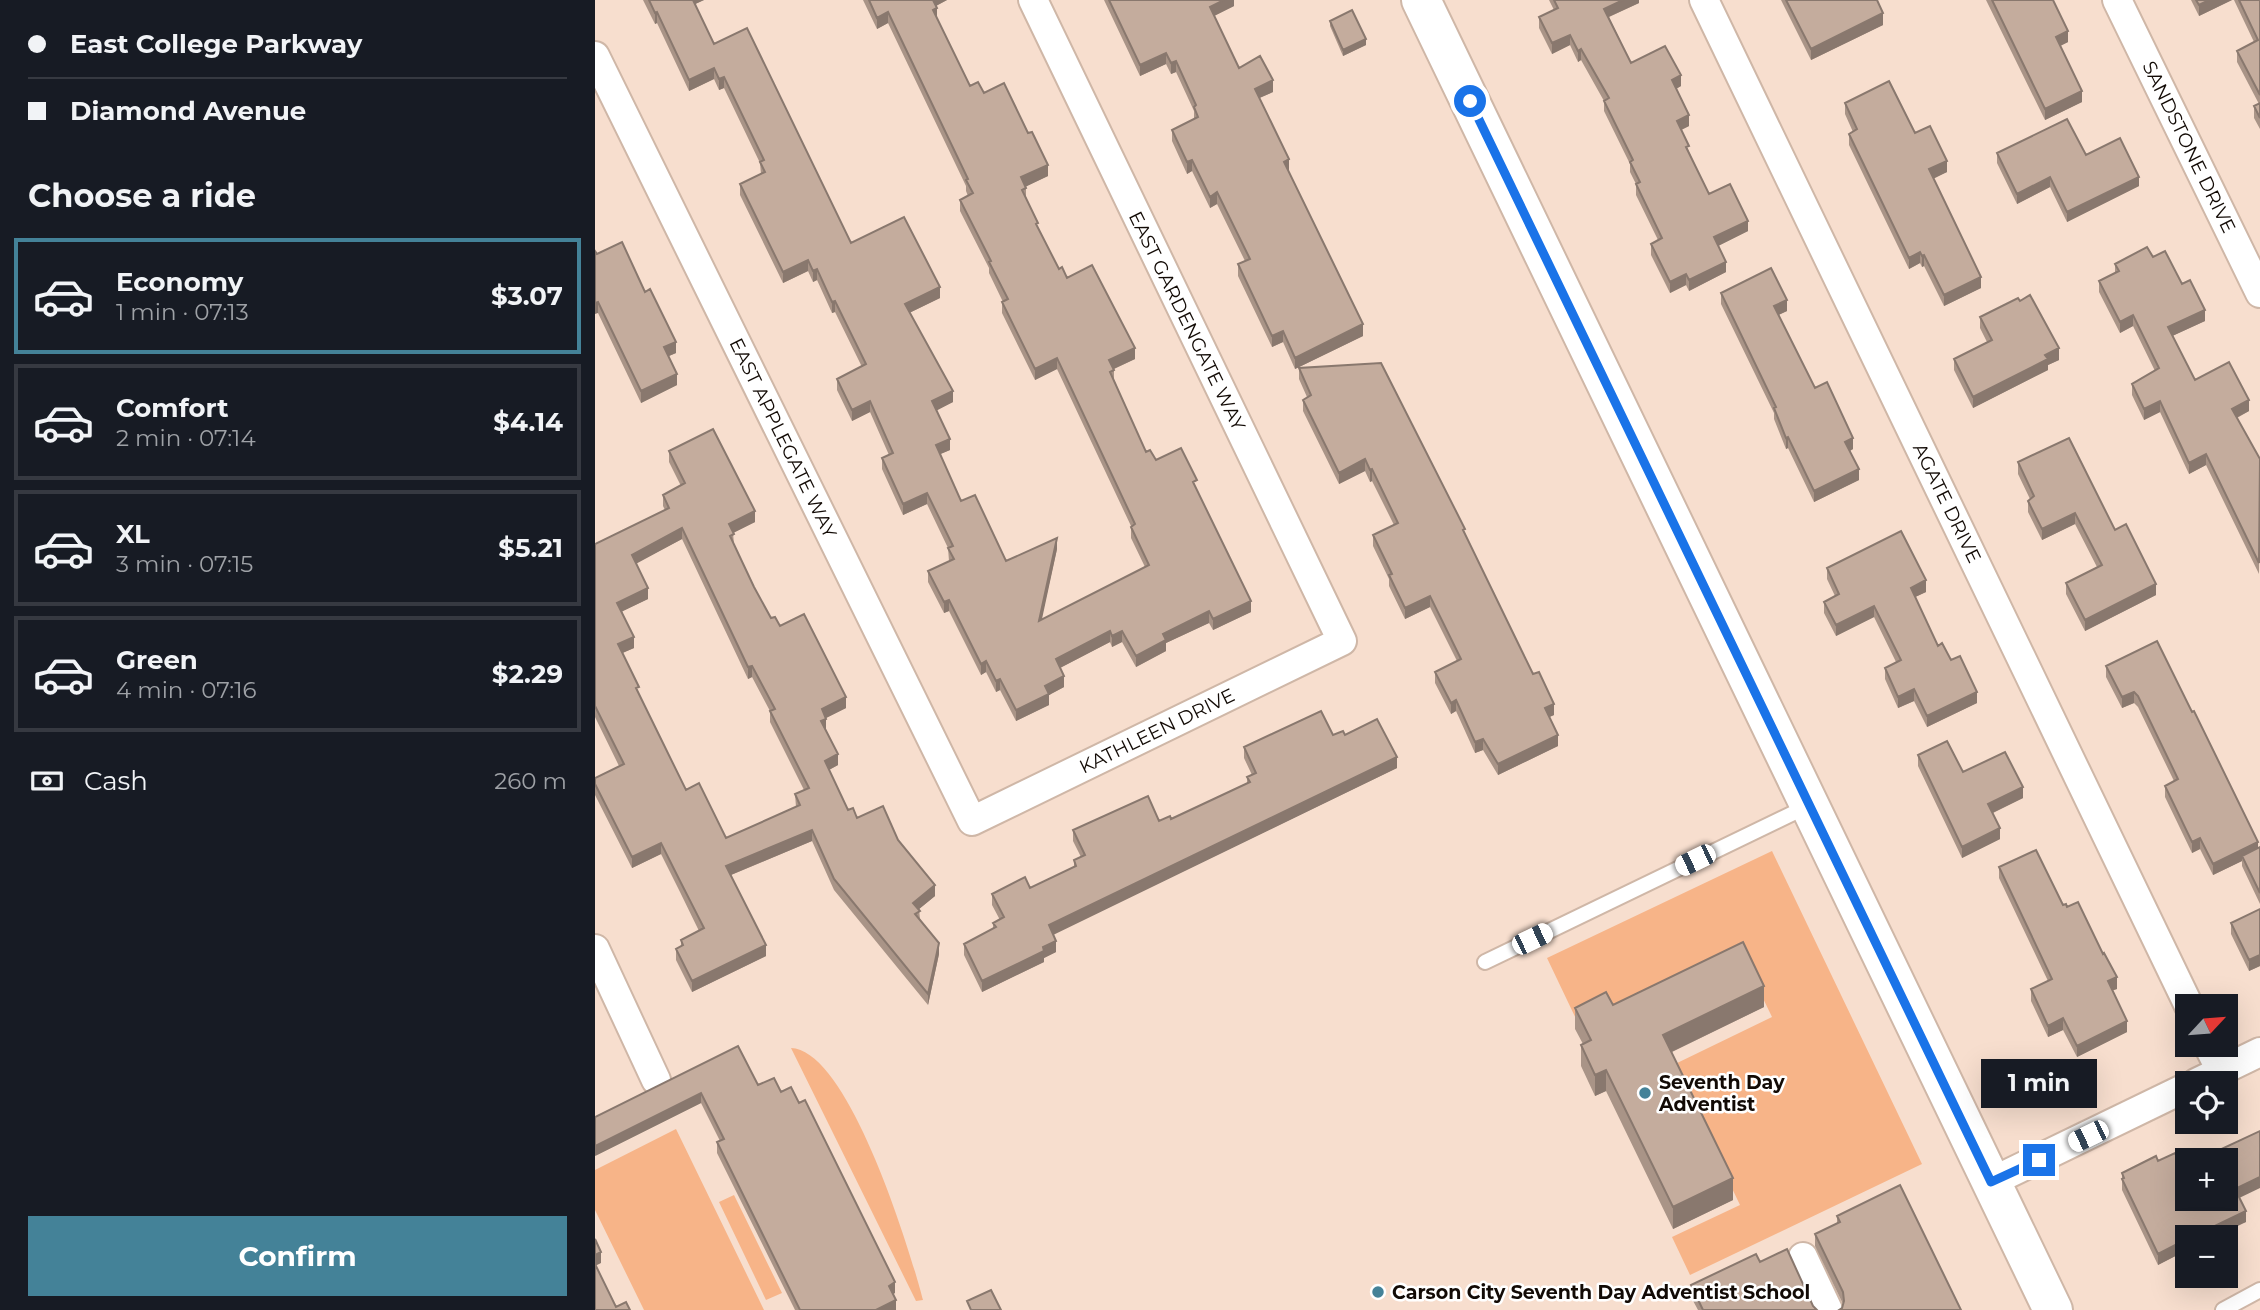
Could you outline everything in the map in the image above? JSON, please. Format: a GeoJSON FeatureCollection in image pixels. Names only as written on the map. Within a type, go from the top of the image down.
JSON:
{"type":"FeatureCollection","features":[{"type":"Feature","properties":{"kind":"main road"},"geometry":{"type":"LineString","coordinates":[[1421,0],[2053,1310]]}},
{"type":"Feature","properties":{"kind":"street","name":"EAST GARDENGATE WAY"},"geometry":{"type":"LineString","coordinates":[[1033,0],[1342,641]]}},
{"type":"Feature","properties":{"kind":"street","name":"AGATE DRIVE"},"geometry":{"type":"LineString","coordinates":[[1704,0],[2183,994]]}},
{"type":"Feature","properties":{"kind":"street","name":"SANDSTONE DRIVE"},"geometry":{"type":"LineString","coordinates":[[2117,0],[2260,293]]}},
{"type":"Feature","properties":{"kind":"street","name":"EAST APPLEGATE WAY"},"geometry":{"type":"LineString","coordinates":[[595,56],[972,821]]}},
{"type":"Feature","properties":{"kind":"street","name":"KATHLEEN DRIVE"},"geometry":{"type":"LineString","coordinates":[[972,821],[1342,641]]}},
{"type":"Feature","properties":{"kind":"street"},"geometry":{"type":"LineString","coordinates":[[595,949],[656,1080]]}},
{"type":"Feature","properties":{"kind":"street"},"geometry":{"type":"LineString","coordinates":[[2220,1071],[2260,1052]]}},
{"type":"Feature","properties":{"kind":"street"},"geometry":{"type":"LineString","coordinates":[[1991,1182],[2175,1093]]}},
{"type":"Feature","properties":{"kind":"street"},"geometry":{"type":"LineString","coordinates":[[1803,1257],[1828,1310]]}},
{"type":"Feature","properties":{"kind":"lane"},"geometry":{"type":"LineString","coordinates":[[1485,962],[1809,805]]}},
{"type":"Feature","properties":{"kind":"lane"},"geometry":{"type":"LineString","coordinates":[[2223,1310],[2260,1290]]}},
{"type":"Feature","properties":{"kind":"shaded area"},"geometry":{"type":"Polygon","coordinates":[[[1772,851],[1922,1164],[1690,1275],[1672,1237],[1740,1205],[1673,1065],[1772,1017],[1745,961],[1578,1023],[1547,958],[1772,851]]]}},
{"type":"Feature","properties":{"kind":"shaded area"},"geometry":{"type":"Polygon","coordinates":[[[791,1048],[813,1057],[834,1081],[855,1115],[891,1199],[923,1300],[916,1301],[791,1048]]]}},
{"type":"Feature","properties":{"kind":"shaded area"},"geometry":{"type":"Polygon","coordinates":[[[676,1129],[764,1310],[644,1310],[595,1210],[595,1170],[676,1129]]]}},
{"type":"Feature","properties":{"kind":"shaded area"},"geometry":{"type":"Polygon","coordinates":[[[734,1195],[782,1293],[766,1300],[719,1202],[734,1195]]]}},
{"type":"Feature","properties":{"kind":"building"},"geometry":{"type":"Polygon","coordinates":[[[649,0],[693,0],[714,44],[747,28],[851,243],[904,217],[940,287],[905,304],[953,391],[932,401],[950,439],[936,445],[961,501],[975,495],[1006,561],[1057,538],[1039,621],[1149,565],[1131,527],[1135,524],[1057,358],[1035,369],[1002,302],[1008,299],[960,200],[973,193],[966,180],[968,179],[888,12],[877,18],[869,0],[933,0],[937,8],[933,10],[970,86],[978,82],[984,93],[1004,83],[1028,133],[1032,132],[1048,165],[1021,177],[1026,188],[1022,190],[1038,223],[1036,224],[1059,269],[1062,267],[1067,278],[1092,265],[1135,348],[1109,360],[1114,370],[1110,372],[1146,452],[1150,450],[1156,460],[1181,448],[1197,480],[1193,482],[1251,601],[1213,619],[1209,611],[1163,634],[1166,640],[1136,656],[1122,631],[1112,636],[1110,631],[1056,659],[1064,676],[1045,686],[1049,694],[1016,710],[1000,679],[996,681],[986,661],[981,664],[949,600],[944,602],[928,571],[954,559],[948,548],[953,546],[927,493],[903,504],[882,458],[893,453],[870,401],[852,410],[837,379],[866,364],[835,301],[832,302],[817,269],[813,271],[808,260],[783,272],[740,184],[765,172],[760,162],[764,160],[724,77],[719,79],[714,68],[689,80],[649,0]]]}},
{"type":"Feature","properties":{"kind":"building"},"geometry":{"type":"Polygon","coordinates":[[[1109,0],[1224,0],[1210,7],[1239,68],[1260,56],[1273,80],[1255,89],[1289,159],[1284,162],[1363,324],[1295,358],[1283,331],[1272,336],[1238,264],[1250,259],[1217,192],[1210,197],[1192,160],[1187,162],[1172,130],[1198,117],[1194,107],[1196,105],[1176,61],[1171,63],[1166,53],[1140,65],[1109,0]]]}},
{"type":"Feature","properties":{"kind":"building"},"geometry":{"type":"Polygon","coordinates":[[[1554,0],[1623,0],[1604,9],[1631,63],[1665,46],[1681,75],[1672,80],[1689,115],[1677,121],[1689,146],[1686,147],[1709,194],[1730,184],[1748,221],[1714,237],[1726,262],[1689,280],[1686,274],[1670,282],[1651,244],[1662,238],[1636,184],[1640,182],[1630,162],[1633,160],[1604,101],[1609,98],[1570,35],[1552,43],[1539,17],[1558,8],[1554,0]]]}},
{"type":"Feature","properties":{"kind":"building"},"geometry":{"type":"Polygon","coordinates":[[[1786,0],[1877,0],[1883,13],[1811,49],[1786,0]]]}},
{"type":"Feature","properties":{"kind":"building"},"geometry":{"type":"Polygon","coordinates":[[[1992,0],[2053,0],[2068,31],[2056,37],[2082,91],[2045,109],[1992,0]]]}},
{"type":"Feature","properties":{"kind":"building"},"geometry":{"type":"Polygon","coordinates":[[[2196,0],[2209,0],[2199,5],[2196,0]]]}},
{"type":"Feature","properties":{"kind":"building"},"geometry":{"type":"Polygon","coordinates":[[[2239,0],[2260,0],[2260,95],[2237,51],[2258,40],[2239,0]]]}},
{"type":"Feature","properties":{"kind":"building"},"geometry":{"type":"Polygon","coordinates":[[[1352,10],[1366,39],[1343,50],[1330,21],[1352,10]]]}},
{"type":"Feature","properties":{"kind":"building"},"geometry":{"type":"Polygon","coordinates":[[[1889,81],[1915,133],[1930,126],[1947,161],[1929,169],[1981,277],[1944,295],[1924,255],[1920,252],[1909,258],[1849,134],[1857,129],[1845,103],[1889,81]]]}},
{"type":"Feature","properties":{"kind":"building"},"geometry":{"type":"Polygon","coordinates":[[[2260,103],[2260,118],[2254,106],[2260,103]]]}},
{"type":"Feature","properties":{"kind":"building"},"geometry":{"type":"Polygon","coordinates":[[[2067,119],[2086,155],[2120,138],[2139,177],[2067,212],[2050,177],[2017,194],[1997,153],[2067,119]]]}},
{"type":"Feature","properties":{"kind":"building"},"geometry":{"type":"Polygon","coordinates":[[[622,242],[645,292],[650,289],[676,342],[664,347],[677,374],[641,391],[598,302],[595,303],[595,251],[597,254],[622,242]]]}},
{"type":"Feature","properties":{"kind":"building"},"geometry":{"type":"Polygon","coordinates":[[[2147,247],[2153,257],[2165,251],[2182,284],[2190,280],[2205,310],[2168,327],[2195,380],[2229,362],[2249,400],[2232,409],[2260,459],[2259,563],[2206,454],[2189,463],[2160,401],[2144,409],[2132,384],[2159,368],[2133,315],[2120,322],[2099,281],[2119,271],[2115,264],[2147,247]]]}},
{"type":"Feature","properties":{"kind":"building"},"geometry":{"type":"Polygon","coordinates":[[[1771,268],[1787,300],[1774,306],[1815,388],[1827,382],[1853,438],[1845,442],[1859,469],[1814,491],[1788,437],[1786,438],[1774,408],[1776,407],[1721,293],[1771,268]]]}},
{"type":"Feature","properties":{"kind":"building"},"geometry":{"type":"Polygon","coordinates":[[[2030,295],[2059,348],[2045,355],[2048,359],[1973,397],[1954,359],[1992,340],[1980,317],[2030,295]]]}},
{"type":"Feature","properties":{"kind":"building"},"geometry":{"type":"Polygon","coordinates":[[[1381,363],[1465,529],[1463,530],[1533,674],[1539,672],[1554,704],[1545,708],[1558,735],[1498,764],[1483,739],[1475,742],[1456,700],[1451,703],[1435,672],[1461,659],[1430,596],[1405,608],[1389,575],[1392,574],[1373,535],[1398,523],[1372,469],[1370,470],[1365,459],[1339,473],[1303,400],[1311,395],[1299,368],[1381,363]]]}},
{"type":"Feature","properties":{"kind":"building"},"geometry":{"type":"Polygon","coordinates":[[[713,429],[755,511],[729,524],[734,534],[730,536],[754,587],[771,618],[775,617],[780,626],[804,614],[846,697],[822,709],[826,719],[821,721],[838,754],[825,761],[848,810],[853,808],[857,818],[883,806],[898,840],[935,885],[913,903],[920,911],[915,914],[939,943],[928,994],[834,879],[812,830],[726,866],[766,945],[692,981],[676,949],[683,945],[681,940],[704,928],[661,843],[632,857],[595,784],[595,778],[624,764],[595,706],[595,544],[669,508],[663,495],[685,483],[669,451],[713,429]],[[682,528],[632,555],[648,588],[617,603],[634,637],[618,644],[639,687],[636,688],[686,790],[699,783],[726,838],[800,805],[795,794],[809,788],[770,711],[775,709],[752,666],[748,667],[682,528]]]}},
{"type":"Feature","properties":{"kind":"building"},"geometry":{"type":"Polygon","coordinates":[[[2069,438],[2115,530],[2126,524],[2156,584],[2085,620],[2066,583],[2102,565],[2075,513],[2042,529],[2028,501],[2034,496],[2018,462],[2069,438]]]}},
{"type":"Feature","properties":{"kind":"building"},"geometry":{"type":"Polygon","coordinates":[[[1901,531],[1926,580],[1911,588],[1938,646],[1942,643],[1951,660],[1960,656],[1977,692],[1927,716],[1914,689],[1898,697],[1885,668],[1901,660],[1874,606],[1836,625],[1824,602],[1839,594],[1827,568],[1901,531]]]}},
{"type":"Feature","properties":{"kind":"building"},"geometry":{"type":"Polygon","coordinates":[[[2157,641],[2258,842],[2213,864],[2200,838],[2192,842],[2165,786],[2178,779],[2138,696],[2134,692],[2122,697],[2106,666],[2157,641]]]}},
{"type":"Feature","properties":{"kind":"building"},"geometry":{"type":"Polygon","coordinates":[[[1321,711],[1333,735],[1343,731],[1345,735],[1377,719],[1397,757],[1049,925],[1056,941],[1043,947],[1044,951],[982,981],[964,944],[996,927],[993,923],[1004,917],[992,894],[1025,877],[1030,888],[1076,866],[1074,860],[1085,855],[1073,830],[1148,796],[1159,821],[1170,816],[1171,819],[1250,782],[1247,777],[1256,773],[1244,747],[1321,711]]]}},
{"type":"Feature","properties":{"kind":"building"},"geometry":{"type":"Polygon","coordinates":[[[1947,741],[1963,772],[2005,752],[2023,787],[1988,804],[2000,828],[1962,847],[1918,755],[1947,741]]]}},
{"type":"Feature","properties":{"kind":"building"},"geometry":{"type":"Polygon","coordinates":[[[2260,847],[2260,893],[2242,856],[2260,847]]]}},
{"type":"Feature","properties":{"kind":"building"},"geometry":{"type":"Polygon","coordinates":[[[2036,850],[2063,905],[2066,904],[2067,907],[2078,902],[2117,977],[2108,981],[2127,1021],[2077,1046],[2063,1018],[2048,1026],[2031,989],[2052,979],[1999,867],[2036,850]]]}},
{"type":"Feature","properties":{"kind":"building"},"geometry":{"type":"Polygon","coordinates":[[[2260,909],[2260,955],[2249,960],[2231,923],[2260,909]]]}},
{"type":"Feature","properties":{"kind":"building","name":"Seventh Day Adventist"},"geometry":{"type":"Polygon","coordinates":[[[1743,942],[1764,986],[1663,1035],[1733,1178],[1673,1207],[1606,1070],[1595,1075],[1581,1045],[1591,1040],[1575,1008],[1606,992],[1613,1005],[1743,942]]]}},
{"type":"Feature","properties":{"kind":"building"},"geometry":{"type":"Polygon","coordinates":[[[738,1046],[758,1085],[774,1078],[781,1092],[791,1087],[799,1103],[805,1100],[895,1282],[889,1286],[896,1300],[876,1310],[800,1310],[717,1142],[724,1139],[701,1093],[595,1146],[595,1117],[738,1046]]]}},
{"type":"Feature","properties":{"kind":"building"},"geometry":{"type":"Polygon","coordinates":[[[2260,1131],[2260,1177],[2238,1188],[2238,1148],[2224,1148],[2260,1131]]]}},
{"type":"Feature","properties":{"kind":"building"},"geometry":{"type":"Polygon","coordinates":[[[2175,1153],[2175,1211],[2238,1211],[2238,1195],[2246,1211],[2217,1225],[2175,1225],[2175,1245],[2158,1254],[2122,1179],[2122,1173],[2156,1156],[2158,1161],[2175,1153]]]}},
{"type":"Feature","properties":{"kind":"building"},"geometry":{"type":"Polygon","coordinates":[[[1900,1185],[1961,1310],[1839,1310],[1844,1301],[1843,1292],[1815,1234],[1840,1222],[1837,1216],[1900,1185]]]}},
{"type":"Feature","properties":{"kind":"building"},"geometry":{"type":"Polygon","coordinates":[[[595,1239],[601,1252],[595,1255],[595,1239]]]}},
{"type":"Feature","properties":{"kind":"building"},"geometry":{"type":"Polygon","coordinates":[[[1787,1249],[1817,1310],[1703,1310],[1691,1285],[1756,1254],[1760,1262],[1787,1249]]]}},
{"type":"Feature","properties":{"kind":"building"},"geometry":{"type":"Polygon","coordinates":[[[595,1264],[616,1307],[626,1302],[630,1310],[595,1310],[595,1264]]]}},
{"type":"Feature","properties":{"kind":"building"},"geometry":{"type":"Polygon","coordinates":[[[991,1290],[1001,1310],[971,1310],[967,1301],[991,1290]]]}},
{"type":"Feature","properties":{"kind":"place","name":"Seventh Day Adventist"},"geometry":{"type":"Point","coordinates":[1645,1093]}},
{"type":"Feature","properties":{"kind":"place","name":"Carson City Seventh Day Adventist School"},"geometry":{"type":"Point","coordinates":[1378,1292]}},
{"type":"Feature","properties":{"kind":"route"},"geometry":{"type":"LineString","coordinates":[[1470,101],[1991,1182],[2039,1160]]}}]}
